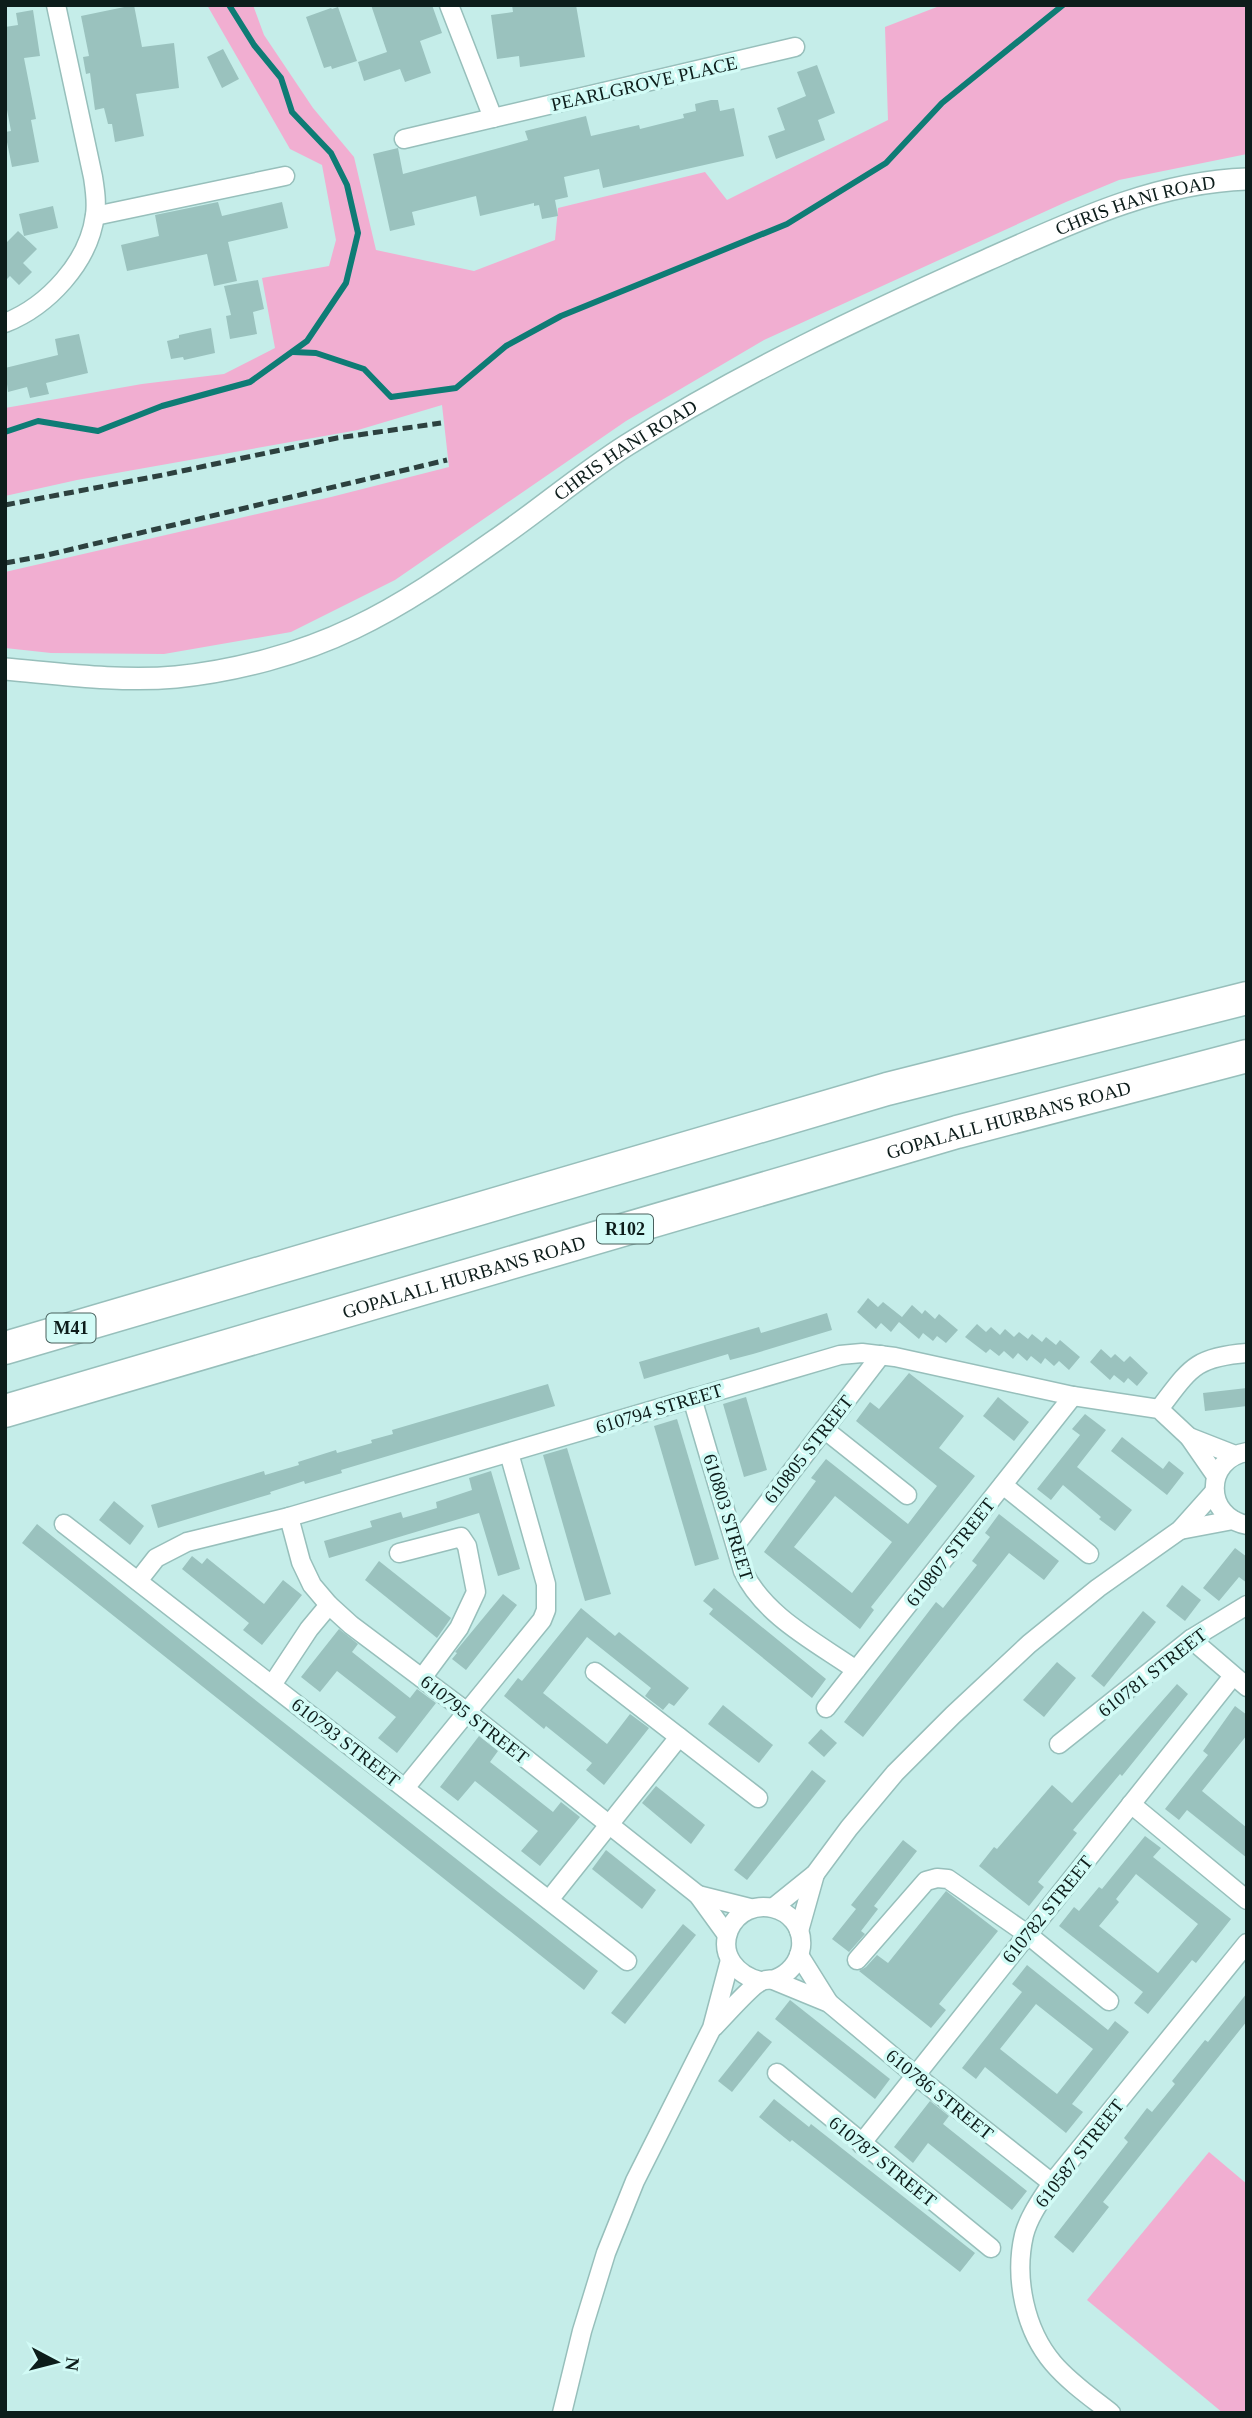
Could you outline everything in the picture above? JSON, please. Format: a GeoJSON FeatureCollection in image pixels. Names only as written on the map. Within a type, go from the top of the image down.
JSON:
{"type":"FeatureCollection","features":[{"type":"Feature","properties":{"kind":"highway"},"geometry":{"type":"LineString","coordinates":[[5,1327],[80,1310],[137,1308],[887,1090],[1247,998]]}},
{"type":"Feature","properties":{"kind":"highway","name":"GOPALALL HURBANS ROAD"},"geometry":{"type":"LineString","coordinates":[[5,1410],[931,1140],[1247,1056]]}},
{"type":"Feature","properties":{"kind":"highway","name":"M41"},"geometry":{"type":"LineString","coordinates":[[5,1348],[137,1308]]}},
{"type":"Feature","properties":{"kind":"street"},"geometry":{"type":"LineString","coordinates":[[5,323],[33,307],[60,284],[74,267],[89,238],[95,216],[93,177],[56,5]]}},
{"type":"Feature","properties":{"kind":"street"},"geometry":{"type":"LineString","coordinates":[[449,5],[493,118]]}},
{"type":"Feature","properties":{"kind":"street","name":"PEARLGROVE PLACE"},"geometry":{"type":"LineString","coordinates":[[404,139],[795,47]]}},
{"type":"Feature","properties":{"kind":"street"},"geometry":{"type":"LineString","coordinates":[[95,216],[285,176]]}},
{"type":"Feature","properties":{"kind":"street","name":"CHRIS HANI ROAD"},"geometry":{"type":"LineString","coordinates":[[5,669],[119,678],[174,677],[218,671],[265,660],[343,633],[397,605],[498,538],[625,446],[732,382],[947,278],[1093,213],[1145,195],[1197,184],[1247,179]]}},
{"type":"Feature","properties":{"kind":"street"},"geometry":{"type":"LineString","coordinates":[[1240,1522],[1220,1508],[1215,1484],[1189,1437],[1159,1409],[1190,1369],[1207,1359],[1247,1353]]}},
{"type":"Feature","properties":{"kind":"street","name":"610794 STREET"},"geometry":{"type":"LineString","coordinates":[[138,1581],[156,1559],[187,1542],[289,1517],[840,1355],[881,1355],[1073,1395],[1159,1409]]}},
{"type":"Feature","properties":{"kind":"street","name":"610805 STREET"},"geometry":{"type":"LineString","coordinates":[[736,1544],[881,1355]]}},
{"type":"Feature","properties":{"kind":"street","name":"610807 STREET"},"geometry":{"type":"LineString","coordinates":[[826,1708],[1073,1395]]}},
{"type":"Feature","properties":{"kind":"street","name":"610803 STREET"},"geometry":{"type":"LineString","coordinates":[[692,1398],[750,1587],[763,1603],[856,1670]]}},
{"type":"Feature","properties":{"kind":"street"},"geometry":{"type":"LineString","coordinates":[[824,1429],[907,1495]]}},
{"type":"Feature","properties":{"kind":"street"},"geometry":{"type":"LineString","coordinates":[[1189,1437],[1241,1454]]}},
{"type":"Feature","properties":{"kind":"street"},"geometry":{"type":"LineString","coordinates":[[405,1788],[542,1620],[546,1610],[546,1584],[509,1453]]}},
{"type":"Feature","properties":{"kind":"street"},"geometry":{"type":"LineString","coordinates":[[774,1907],[815,1874],[895,1773],[953,1715],[1029,1644],[1098,1588],[1180,1531],[1215,1484],[1226,1461],[1241,1454]]}},
{"type":"Feature","properties":{"kind":"street"},"geometry":{"type":"LineString","coordinates":[[1003,1485],[1089,1554]]}},
{"type":"Feature","properties":{"kind":"street","name":"610795 STREET"},"geometry":{"type":"LineString","coordinates":[[289,1517],[301,1562],[312,1585],[328,1605],[698,1895]]}},
{"type":"Feature","properties":{"kind":"street"},"geometry":{"type":"LineString","coordinates":[[1180,1531],[1240,1522]]}},
{"type":"Feature","properties":{"kind":"street","name":"610793 STREET"},"geometry":{"type":"LineString","coordinates":[[64,1524],[626,1961]]}},
{"type":"Feature","properties":{"kind":"street"},"geometry":{"type":"LineString","coordinates":[[399,1553],[461,1537],[467,1546],[476,1592],[459,1628],[422,1678]]}},
{"type":"Feature","properties":{"kind":"street"},"geometry":{"type":"LineString","coordinates":[[272,1685],[328,1605]]}},
{"type":"Feature","properties":{"kind":"street","name":"610781 STREET"},"geometry":{"type":"LineString","coordinates":[[1059,1744],[1191,1639],[1247,1605]]}},
{"type":"Feature","properties":{"kind":"street"},"geometry":{"type":"LineString","coordinates":[[1191,1639],[1240,1681]]}},
{"type":"Feature","properties":{"kind":"street"},"geometry":{"type":"LineString","coordinates":[[595,1672],[758,1798]]}},
{"type":"Feature","properties":{"kind":"street","name":"610782 STREET"},"geometry":{"type":"LineString","coordinates":[[861,2144],[1131,1804],[1240,1681]]}},
{"type":"Feature","properties":{"kind":"street"},"geometry":{"type":"LineString","coordinates":[[549,1900],[679,1737]]}},
{"type":"Feature","properties":{"kind":"street"},"geometry":{"type":"LineString","coordinates":[[1131,1804],[1247,1899]]}},
{"type":"Feature","properties":{"kind":"street"},"geometry":{"type":"LineString","coordinates":[[799,1931],[815,1874]]}},
{"type":"Feature","properties":{"kind":"street"},"geometry":{"type":"LineString","coordinates":[[857,1960],[926,1881],[948,1879],[1027,1934],[1110,2001]]}},
{"type":"Feature","properties":{"kind":"street"},"geometry":{"type":"LineString","coordinates":[[698,1895],[750,1908]]}},
{"type":"Feature","properties":{"kind":"street"},"geometry":{"type":"LineString","coordinates":[[698,1895],[727,1935]]}},
{"type":"Feature","properties":{"kind":"street"},"geometry":{"type":"LineString","coordinates":[[712,2028],[767,1980],[785,1975],[794,1966],[799,1955],[801,1943],[794,1920],[774,1907],[750,1908],[732,1923],[727,1935],[726,1948],[737,1970],[748,1978],[767,1980],[829,2003]]}},
{"type":"Feature","properties":{"kind":"street","name":"610587 STREET"},"geometry":{"type":"LineString","coordinates":[[1111,2413],[1054,2364],[1034,2334],[1024,2303],[1020,2265],[1024,2235],[1033,2212],[1052,2183],[1247,1943]]}},
{"type":"Feature","properties":{"kind":"street"},"geometry":{"type":"LineString","coordinates":[[799,1955],[829,2003]]}},
{"type":"Feature","properties":{"kind":"street"},"geometry":{"type":"LineString","coordinates":[[562,2413],[582,2331],[606,2253],[635,2181],[712,2028],[730,1960]]}},
{"type":"Feature","properties":{"kind":"street","name":"610786 STREET"},"geometry":{"type":"LineString","coordinates":[[829,2003],[1052,2183]]}},
{"type":"Feature","properties":{"kind":"street","name":"610787 STREET"},"geometry":{"type":"LineString","coordinates":[[777,2073],[990,2248]]}},
{"type":"Feature","properties":{"kind":"shaded area"},"geometry":{"type":"Polygon","coordinates":[[[207,5],[253,5],[264,35],[313,108],[354,157],[376,250],[474,271],[555,240],[558,208],[705,172],[727,200],[888,120],[885,27],[942,5],[1247,5],[1247,154],[1119,180],[764,340],[626,421],[395,580],[291,632],[164,654],[51,653],[5,648],[5,572],[449,467],[442,405],[358,430],[77,480],[5,496],[5,408],[142,384],[224,374],[275,348],[262,278],[329,266],[336,240],[322,165],[290,149],[207,5]]]}},
{"type":"Feature","properties":{"kind":"shaded area"},"geometry":{"type":"Polygon","coordinates":[[[1209,2152],[1247,2184],[1247,2413],[1223,2413],[1087,2300],[1209,2152]]]}},
{"type":"Feature","properties":{"kind":"building"},"geometry":{"type":"Polygon","coordinates":[[[134,5],[142,47],[174,43],[179,88],[136,94],[144,136],[115,142],[112,124],[108,124],[104,108],[95,110],[90,73],[86,74],[83,57],[89,56],[81,16],[134,5]]]}},
{"type":"Feature","properties":{"kind":"building"},"geometry":{"type":"Polygon","coordinates":[[[371,5],[432,5],[442,33],[420,41],[431,73],[405,82],[400,69],[364,81],[358,62],[387,52],[371,5]]]}},
{"type":"Feature","properties":{"kind":"building"},"geometry":{"type":"Polygon","coordinates":[[[512,5],[576,5],[585,57],[520,67],[519,56],[497,59],[491,15],[513,12],[512,5]]]}},
{"type":"Feature","properties":{"kind":"building"},"geometry":{"type":"Polygon","coordinates":[[[338,7],[357,61],[332,69],[331,66],[324,68],[306,17],[338,7]]]}},
{"type":"Feature","properties":{"kind":"building"},"geometry":{"type":"Polygon","coordinates":[[[33,10],[40,56],[24,58],[36,119],[31,120],[39,162],[12,167],[5,132],[11,131],[5,99],[5,27],[18,25],[16,13],[33,10]]]}},
{"type":"Feature","properties":{"kind":"building"},"geometry":{"type":"Polygon","coordinates":[[[223,49],[239,79],[222,88],[207,57],[223,49]]]}},
{"type":"Feature","properties":{"kind":"building"},"geometry":{"type":"Polygon","coordinates":[[[817,65],[835,113],[818,120],[825,140],[776,159],[768,136],[785,130],[777,108],[806,96],[797,72],[817,65]]]}},
{"type":"Feature","properties":{"kind":"building"},"geometry":{"type":"Polygon","coordinates":[[[718,100],[720,111],[734,108],[744,156],[603,188],[599,169],[564,177],[568,197],[555,200],[558,216],[542,219],[539,205],[534,206],[534,203],[480,216],[476,196],[412,212],[415,225],[390,231],[373,154],[398,148],[403,174],[528,140],[525,131],[586,116],[591,136],[639,125],[640,129],[684,118],[683,114],[696,111],[695,104],[718,100]]]}},
{"type":"Feature","properties":{"kind":"building"},"geometry":{"type":"Polygon","coordinates":[[[218,202],[222,216],[282,202],[288,228],[228,242],[237,281],[214,286],[207,254],[127,271],[121,245],[159,236],[155,215],[218,202]]]}},
{"type":"Feature","properties":{"kind":"building"},"geometry":{"type":"Polygon","coordinates":[[[53,206],[58,228],[24,236],[19,214],[53,206]]]}},
{"type":"Feature","properties":{"kind":"building"},"geometry":{"type":"Polygon","coordinates":[[[18,231],[37,249],[23,263],[32,272],[19,285],[10,276],[5,281],[5,244],[18,231]]]}},
{"type":"Feature","properties":{"kind":"building"},"geometry":{"type":"Polygon","coordinates":[[[258,280],[264,309],[253,312],[257,334],[230,339],[226,316],[231,315],[224,286],[258,280]]]}},
{"type":"Feature","properties":{"kind":"building"},"geometry":{"type":"Polygon","coordinates":[[[211,328],[215,353],[184,360],[183,357],[171,359],[167,341],[179,338],[179,335],[211,328]]]}},
{"type":"Feature","properties":{"kind":"building"},"geometry":{"type":"Polygon","coordinates":[[[79,334],[88,373],[46,383],[49,394],[30,398],[27,387],[8,392],[5,368],[58,355],[55,339],[79,334]]]}},
{"type":"Feature","properties":{"kind":"building"},"geometry":{"type":"Polygon","coordinates":[[[868,1298],[878,1307],[883,1302],[902,1317],[912,1305],[922,1314],[925,1310],[935,1319],[939,1314],[958,1330],[946,1343],[937,1336],[933,1341],[923,1333],[919,1339],[899,1322],[891,1332],[881,1323],[876,1329],[857,1312],[868,1298]]]}},
{"type":"Feature","properties":{"kind":"building"},"geometry":{"type":"Polygon","coordinates":[[[827,1313],[832,1330],[730,1360],[728,1354],[644,1379],[639,1362],[759,1327],[761,1333],[827,1313]]]}},
{"type":"Feature","properties":{"kind":"building"},"geometry":{"type":"Polygon","coordinates":[[[977,1324],[986,1332],[991,1327],[1000,1335],[1005,1329],[1014,1337],[1019,1332],[1028,1339],[1032,1334],[1042,1342],[1046,1337],[1056,1345],[1060,1340],[1080,1357],[1069,1370],[1059,1361],[1054,1366],[1045,1358],[1041,1364],[1031,1356],[1027,1361],[1018,1353],[1013,1359],[1004,1351],[999,1356],[990,1349],[986,1353],[965,1337],[977,1324]]]}},
{"type":"Feature","properties":{"kind":"building"},"geometry":{"type":"Polygon","coordinates":[[[1101,1349],[1111,1358],[1115,1354],[1124,1362],[1130,1356],[1148,1373],[1137,1386],[1128,1378],[1124,1383],[1114,1375],[1110,1380],[1090,1362],[1101,1349]]]}},
{"type":"Feature","properties":{"kind":"building"},"geometry":{"type":"Polygon","coordinates":[[[909,1373],[964,1416],[939,1448],[975,1476],[871,1607],[874,1610],[860,1629],[764,1552],[816,1481],[811,1478],[826,1459],[908,1524],[937,1486],[856,1421],[870,1402],[879,1409],[909,1373]],[[835,1496],[794,1547],[852,1593],[892,1542],[835,1496]]]}},
{"type":"Feature","properties":{"kind":"building"},"geometry":{"type":"Polygon","coordinates":[[[548,1384],[555,1406],[158,1528],[151,1505],[264,1471],[265,1475],[299,1465],[298,1462],[336,1450],[337,1453],[372,1443],[371,1440],[393,1434],[392,1430],[548,1384]]]}},
{"type":"Feature","properties":{"kind":"building"},"geometry":{"type":"Polygon","coordinates":[[[1247,1388],[1247,1406],[1205,1411],[1203,1393],[1247,1388]]]}},
{"type":"Feature","properties":{"kind":"building"},"geometry":{"type":"Polygon","coordinates":[[[746,1397],[767,1470],[744,1477],[723,1404],[746,1397]]]}},
{"type":"Feature","properties":{"kind":"building"},"geometry":{"type":"Polygon","coordinates":[[[998,1397],[1029,1422],[1014,1441],[983,1416],[998,1397]]]}},
{"type":"Feature","properties":{"kind":"building"},"geometry":{"type":"Polygon","coordinates":[[[1085,1414],[1106,1430],[1077,1467],[1132,1510],[1115,1531],[1063,1485],[1051,1500],[1037,1489],[1080,1435],[1072,1429],[1085,1414]]]}},
{"type":"Feature","properties":{"kind":"building"},"geometry":{"type":"Polygon","coordinates":[[[677,1419],[719,1559],[695,1566],[654,1426],[677,1419]]]}},
{"type":"Feature","properties":{"kind":"building"},"geometry":{"type":"Polygon","coordinates":[[[1122,1437],[1163,1469],[1169,1461],[1184,1473],[1167,1495],[1111,1451],[1122,1437]]]}},
{"type":"Feature","properties":{"kind":"building"},"geometry":{"type":"Polygon","coordinates":[[[567,1448],[611,1594],[585,1601],[543,1455],[567,1448]]]}},
{"type":"Feature","properties":{"kind":"building"},"geometry":{"type":"Polygon","coordinates":[[[491,1471],[520,1569],[498,1576],[479,1513],[329,1558],[324,1541],[372,1527],[370,1521],[401,1512],[403,1518],[437,1508],[436,1502],[472,1490],[469,1478],[491,1471]]]}},
{"type":"Feature","properties":{"kind":"building"},"geometry":{"type":"Polygon","coordinates":[[[114,1501],[144,1526],[130,1545],[99,1520],[114,1501]]]}},
{"type":"Feature","properties":{"kind":"building"},"geometry":{"type":"Polygon","coordinates":[[[999,1514],[1059,1561],[1044,1580],[1009,1553],[863,1737],[844,1722],[936,1602],[943,1608],[977,1565],[972,1561],[990,1537],[985,1533],[999,1514]]]}},
{"type":"Feature","properties":{"kind":"building"},"geometry":{"type":"Polygon","coordinates":[[[37,1524],[598,1971],[584,1990],[22,1543],[37,1524]]]}},
{"type":"Feature","properties":{"kind":"building"},"geometry":{"type":"Polygon","coordinates":[[[1235,1548],[1247,1557],[1247,1583],[1239,1577],[1219,1601],[1203,1588],[1235,1548]]]}},
{"type":"Feature","properties":{"kind":"building"},"geometry":{"type":"Polygon","coordinates":[[[192,1556],[202,1564],[207,1558],[264,1604],[283,1580],[302,1595],[262,1645],[243,1630],[249,1623],[182,1569],[192,1556]]]}},
{"type":"Feature","properties":{"kind":"building"},"geometry":{"type":"Polygon","coordinates":[[[379,1561],[451,1618],[437,1638],[365,1580],[379,1561]]]}},
{"type":"Feature","properties":{"kind":"building"},"geometry":{"type":"Polygon","coordinates":[[[1182,1585],[1201,1600],[1185,1621],[1166,1606],[1182,1585]]]}},
{"type":"Feature","properties":{"kind":"building"},"geometry":{"type":"Polygon","coordinates":[[[714,1588],[826,1679],[812,1698],[709,1614],[713,1609],[703,1601],[714,1588]]]}},
{"type":"Feature","properties":{"kind":"building"},"geometry":{"type":"Polygon","coordinates":[[[503,1594],[517,1605],[466,1670],[452,1659],[457,1653],[455,1652],[503,1594]]]}},
{"type":"Feature","properties":{"kind":"building"},"geometry":{"type":"Polygon","coordinates":[[[581,1608],[615,1636],[619,1632],[689,1688],[674,1706],[669,1703],[663,1710],[645,1696],[651,1688],[587,1637],[543,1693],[607,1744],[630,1714],[649,1728],[604,1785],[586,1770],[592,1763],[504,1696],[518,1678],[522,1681],[581,1608]]]}},
{"type":"Feature","properties":{"kind":"building"},"geometry":{"type":"Polygon","coordinates":[[[1143,1611],[1156,1622],[1104,1687],[1091,1676],[1143,1611]]]}},
{"type":"Feature","properties":{"kind":"building"},"geometry":{"type":"Polygon","coordinates":[[[339,1629],[358,1644],[352,1652],[410,1698],[417,1689],[436,1703],[397,1753],[378,1738],[396,1717],[337,1671],[320,1692],[301,1677],[339,1629]]]}},
{"type":"Feature","properties":{"kind":"building"},"geometry":{"type":"Polygon","coordinates":[[[1057,1662],[1076,1678],[1044,1717],[1023,1700],[1057,1662]]]}},
{"type":"Feature","properties":{"kind":"building"},"geometry":{"type":"Polygon","coordinates":[[[1177,1684],[1188,1694],[1122,1776],[1120,1774],[1073,1830],[1077,1833],[1038,1882],[1044,1887],[1029,1906],[979,1866],[1052,1785],[1072,1803],[1177,1684]]]}},
{"type":"Feature","properties":{"kind":"building"},"geometry":{"type":"Polygon","coordinates":[[[723,1705],[773,1745],[759,1763],[708,1724],[723,1705]]]}},
{"type":"Feature","properties":{"kind":"building"},"geometry":{"type":"Polygon","coordinates":[[[1235,1706],[1247,1715],[1247,1735],[1202,1791],[1247,1828],[1247,1858],[1187,1810],[1179,1820],[1165,1809],[1208,1755],[1203,1751],[1235,1706]]]}},
{"type":"Feature","properties":{"kind":"building"},"geometry":{"type":"Polygon","coordinates":[[[821,1729],[837,1743],[824,1757],[808,1743],[821,1729]]]}},
{"type":"Feature","properties":{"kind":"building"},"geometry":{"type":"Polygon","coordinates":[[[479,1736],[498,1751],[490,1762],[553,1812],[561,1802],[580,1817],[540,1866],[521,1851],[538,1831],[475,1781],[458,1801],[440,1787],[479,1736]]]}},
{"type":"Feature","properties":{"kind":"building"},"geometry":{"type":"Polygon","coordinates":[[[812,1770],[826,1781],[747,1880],[734,1870],[812,1770]]]}},
{"type":"Feature","properties":{"kind":"building"},"geometry":{"type":"Polygon","coordinates":[[[656,1786],[705,1825],[691,1844],[642,1803],[656,1786]]]}},
{"type":"Feature","properties":{"kind":"building"},"geometry":{"type":"Polygon","coordinates":[[[1145,1836],[1161,1848],[1153,1857],[1231,1919],[1196,1963],[1192,1960],[1148,2014],[1134,2003],[1143,1992],[1059,1926],[1074,1907],[1079,1911],[1099,1887],[1102,1889],[1145,1836]],[[1136,1874],[1116,1899],[1119,1902],[1099,1926],[1158,1973],[1198,1924],[1136,1874]]]}},
{"type":"Feature","properties":{"kind":"building"},"geometry":{"type":"Polygon","coordinates":[[[903,1840],[917,1851],[874,1906],[878,1909],[861,1931],[865,1934],[849,1952],[832,1939],[856,1909],[851,1905],[903,1840]]]}},
{"type":"Feature","properties":{"kind":"building"},"geometry":{"type":"Polygon","coordinates":[[[606,1850],[656,1890],[642,1909],[592,1869],[606,1850]]]}},
{"type":"Feature","properties":{"kind":"building"},"geometry":{"type":"Polygon","coordinates":[[[946,1891],[998,1931],[939,2004],[946,2010],[931,2028],[859,1971],[877,1955],[888,1963],[946,1891]]]}},
{"type":"Feature","properties":{"kind":"building"},"geometry":{"type":"Polygon","coordinates":[[[683,1924],[696,1935],[625,2024],[611,2013],[683,1924]]]}},
{"type":"Feature","properties":{"kind":"building"},"geometry":{"type":"Polygon","coordinates":[[[1027,1965],[1108,2030],[1115,2021],[1129,2032],[1072,2104],[1083,2112],[1066,2133],[985,2067],[976,2079],[962,2068],[1022,1992],[1012,1984],[1027,1965]],[[1036,2004],[1000,2049],[1057,2094],[1093,2049],[1036,2004]]]}},
{"type":"Feature","properties":{"kind":"building"},"geometry":{"type":"Polygon","coordinates":[[[1247,1993],[1247,2021],[1103,2202],[1109,2207],[1073,2253],[1054,2237],[1128,2142],[1124,2138],[1147,2108],[1152,2112],[1175,2084],[1172,2081],[1205,2040],[1208,2042],[1247,1993]]]}},
{"type":"Feature","properties":{"kind":"building"},"geometry":{"type":"Polygon","coordinates":[[[790,2000],[890,2079],[875,2099],[775,2019],[790,2000]]]}},
{"type":"Feature","properties":{"kind":"building"},"geometry":{"type":"Polygon","coordinates":[[[758,2031],[772,2042],[732,2092],[718,2081],[758,2031]]]}},
{"type":"Feature","properties":{"kind":"building"},"geometry":{"type":"Polygon","coordinates":[[[774,2099],[809,2127],[811,2124],[975,2253],[960,2272],[759,2117],[774,2099]]]}},
{"type":"Feature","properties":{"kind":"building"},"geometry":{"type":"Polygon","coordinates":[[[930,2101],[949,2116],[943,2124],[1027,2191],[1012,2210],[928,2143],[913,2163],[894,2147],[930,2101]]]}},
{"type":"Feature","properties":{"kind":"waterway"},"geometry":{"type":"LineString","coordinates":[[5,432],[38,421],[98,431],[162,406],[250,382],[307,341],[346,283],[358,233],[347,185],[331,153],[292,112],[281,78],[254,45],[229,5]]}},
{"type":"Feature","properties":{"kind":"waterway"},"geometry":{"type":"LineString","coordinates":[[293,352],[316,353],[364,369],[391,397],[456,388],[506,346],[561,316],[787,224],[886,163],[942,103],[1063,5]]}},
{"type":"Feature","properties":{"kind":"railway"},"geometry":{"type":"LineString","coordinates":[[5,505],[337,438],[441,423]]}},
{"type":"Feature","properties":{"kind":"railway"},"geometry":{"type":"LineString","coordinates":[[5,563],[447,460]]}}]}
